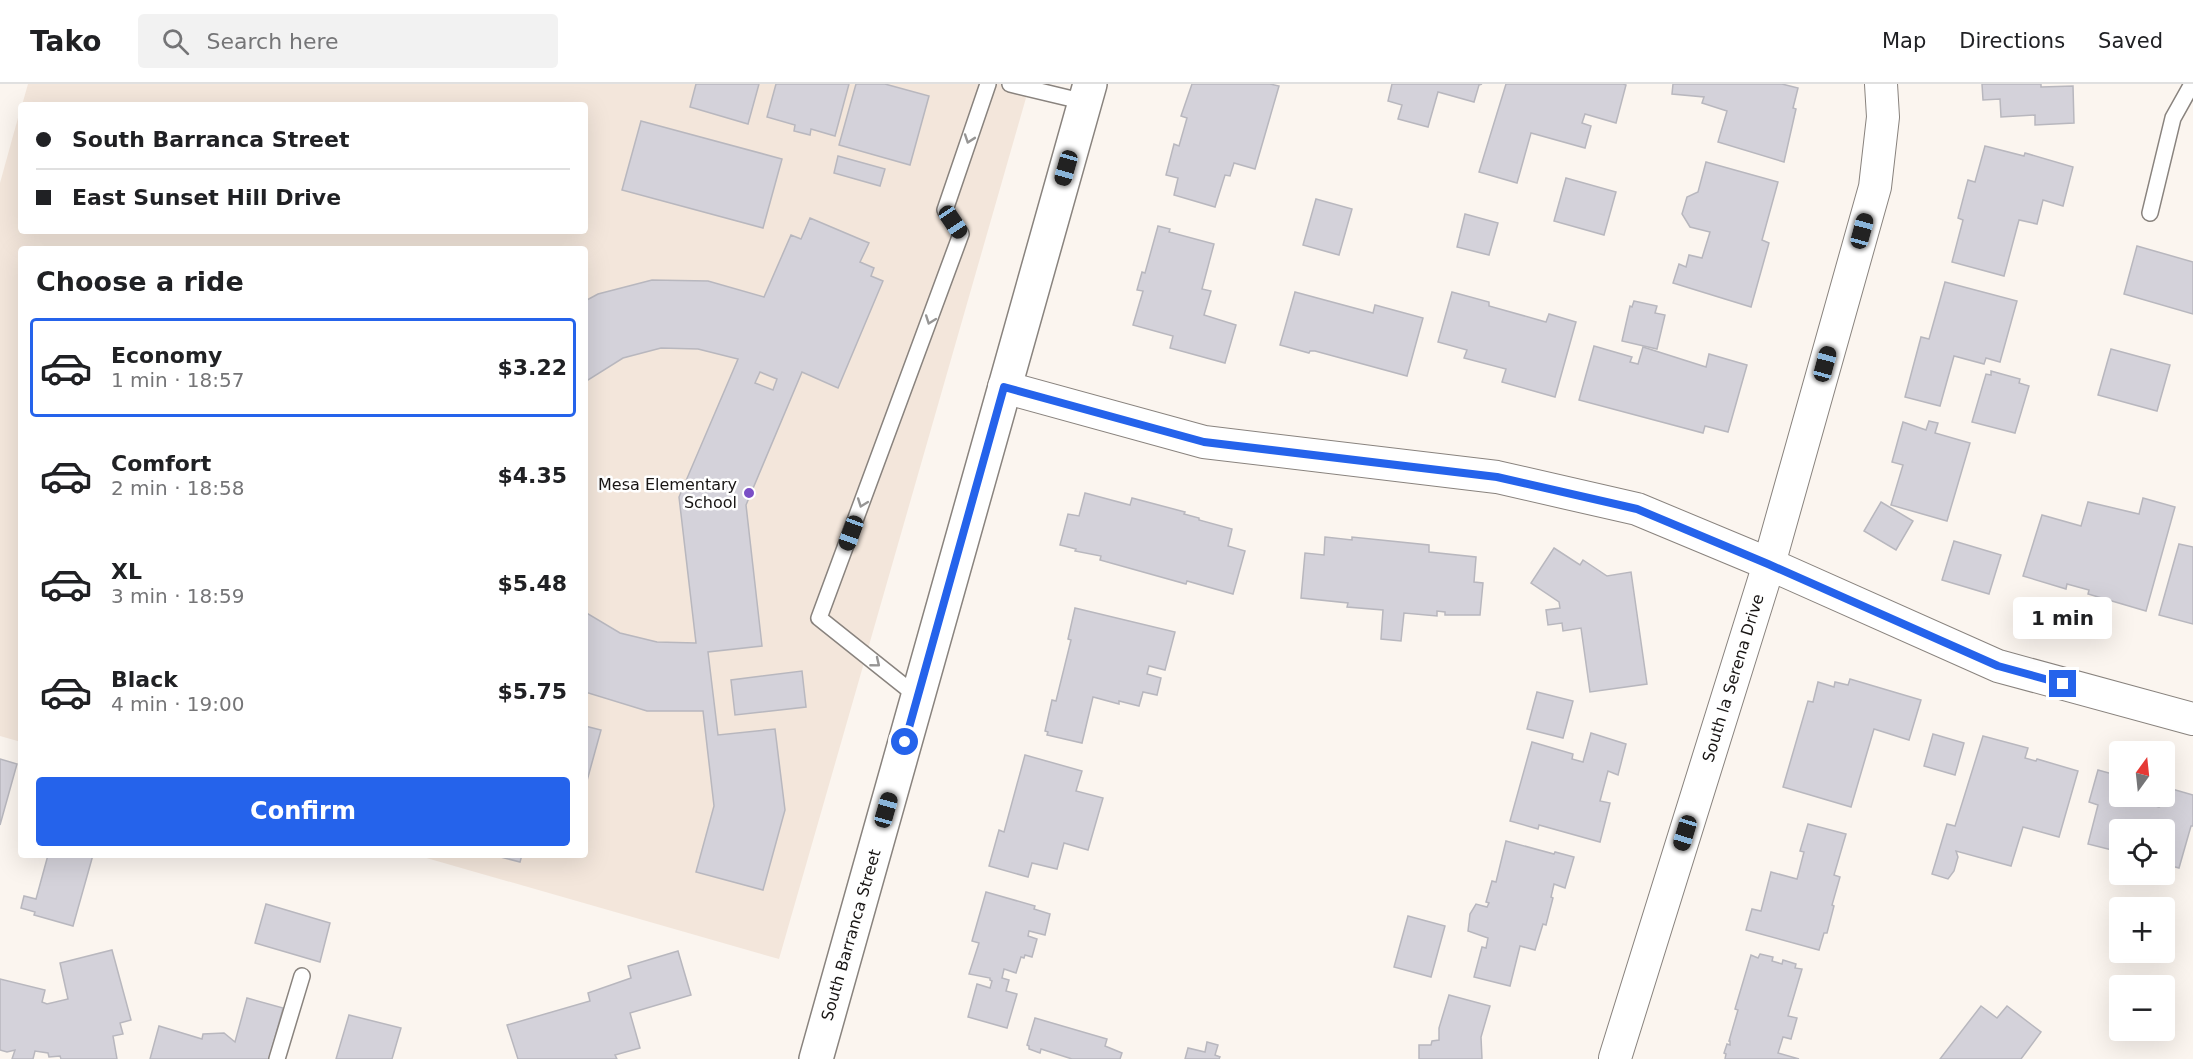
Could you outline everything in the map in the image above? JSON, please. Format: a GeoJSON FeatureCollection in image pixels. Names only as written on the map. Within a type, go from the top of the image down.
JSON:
{"type":"FeatureCollection","features":[{"type":"Feature","properties":{"kind":"main road","name":"South Barranca Street"},"geometry":{"type":"LineString","coordinates":[[816,1059],[1087,93]]}},
{"type":"Feature","properties":{"kind":"street","name":"South la Serena Drive"},"geometry":{"type":"LineString","coordinates":[[1615,1058],[1768,564],[1875,187],[1883,117],[1881,84]]}},
{"type":"Feature","properties":{"kind":"street"},"geometry":{"type":"LineString","coordinates":[[1004,387],[1204,442],[1497,477],[1637,509],[1768,564],[1998,666],[2193,719]]}},
{"type":"Feature","properties":{"kind":"lane"},"geometry":{"type":"LineString","coordinates":[[918,697],[819,618],[962,234],[945,210],[988,84]]}},
{"type":"Feature","properties":{"kind":"lane"},"geometry":{"type":"LineString","coordinates":[[1010,84],[1087,93]]}},
{"type":"Feature","properties":{"kind":"lane"},"geometry":{"type":"LineString","coordinates":[[2150,213],[2173,118],[2192,84]]}},
{"type":"Feature","properties":{"kind":"lane"},"geometry":{"type":"LineString","coordinates":[[277,1059],[302,976]]}},
{"type":"Feature","properties":{"kind":"shaded area","name":"Mesa Elementary School"},"geometry":{"type":"Polygon","coordinates":[[[28,84],[1030,84],[779,959],[426,858],[588,858],[588,246],[18,246],[18,741],[0,736],[0,183],[18,118],[18,234],[588,234],[588,102],[23,102],[28,84]]]}},
{"type":"Feature","properties":{"kind":"building"},"geometry":{"type":"Polygon","coordinates":[[[696,84],[759,84],[748,124],[690,107],[696,84]]]}},
{"type":"Feature","properties":{"kind":"building"},"geometry":{"type":"Polygon","coordinates":[[[776,84],[849,84],[835,136],[811,129],[810,135],[794,131],[795,125],[767,117],[776,84]]]}},
{"type":"Feature","properties":{"kind":"building"},"geometry":{"type":"Polygon","coordinates":[[[856,84],[885,84],[929,96],[910,165],[839,145],[856,84]]]}},
{"type":"Feature","properties":{"kind":"building"},"geometry":{"type":"Polygon","coordinates":[[[1192,84],[1279,86],[1255,169],[1234,163],[1230,176],[1225,175],[1215,207],[1174,195],[1178,178],[1166,175],[1174,144],[1179,146],[1187,118],[1181,116],[1192,84]]]}},
{"type":"Feature","properties":{"kind":"building"},"geometry":{"type":"Polygon","coordinates":[[[1392,84],[1482,84],[1479,85],[1474,102],[1438,92],[1428,127],[1398,119],[1402,105],[1388,101],[1392,84]]]}},
{"type":"Feature","properties":{"kind":"building"},"geometry":{"type":"Polygon","coordinates":[[[1506,84],[1626,85],[1616,123],[1585,114],[1582,123],[1591,126],[1585,148],[1531,133],[1517,183],[1479,172],[1506,84]]]}},
{"type":"Feature","properties":{"kind":"building"},"geometry":{"type":"Polygon","coordinates":[[[1673,84],[1782,84],[1798,88],[1793,108],[1796,109],[1784,162],[1718,142],[1727,111],[1702,103],[1704,97],[1672,94],[1673,84]]]}},
{"type":"Feature","properties":{"kind":"building"},"geometry":{"type":"Polygon","coordinates":[[[1982,84],[2073,86],[2074,123],[2035,125],[2035,115],[2001,117],[2000,99],[1983,100],[1982,84]]]}},
{"type":"Feature","properties":{"kind":"building"},"geometry":{"type":"Polygon","coordinates":[[[641,121],[782,159],[763,228],[622,190],[641,121]]]}},
{"type":"Feature","properties":{"kind":"building"},"geometry":{"type":"Polygon","coordinates":[[[1985,146],[2024,156],[2025,153],[2073,167],[2063,206],[2043,200],[2037,224],[2019,220],[2004,276],[1952,262],[1963,220],[1958,218],[1968,180],[1975,182],[1985,146]]]}},
{"type":"Feature","properties":{"kind":"building"},"geometry":{"type":"Polygon","coordinates":[[[838,156],[885,169],[880,186],[834,173],[838,156]]]}},
{"type":"Feature","properties":{"kind":"building"},"geometry":{"type":"Polygon","coordinates":[[[1706,162],[1778,182],[1762,240],[1769,243],[1751,307],[1673,283],[1679,264],[1686,267],[1689,255],[1702,258],[1710,232],[1690,227],[1682,214],[1687,197],[1698,192],[1706,162]]]}},
{"type":"Feature","properties":{"kind":"building"},"geometry":{"type":"Polygon","coordinates":[[[1566,178],[1616,192],[1604,235],[1554,221],[1566,178]]]}},
{"type":"Feature","properties":{"kind":"building"},"geometry":{"type":"Polygon","coordinates":[[[1316,199],[1352,209],[1339,255],[1303,245],[1316,199]]]}},
{"type":"Feature","properties":{"kind":"building"},"geometry":{"type":"Polygon","coordinates":[[[1465,214],[1498,223],[1489,255],[1457,247],[1465,214]]]}},
{"type":"Feature","properties":{"kind":"building"},"geometry":{"type":"Polygon","coordinates":[[[810,218],[869,243],[860,262],[874,268],[871,276],[883,281],[838,388],[802,372],[746,505],[762,646],[708,652],[718,735],[775,729],[785,810],[763,890],[696,872],[714,806],[703,711],[647,711],[588,693],[588,614],[620,633],[657,642],[696,643],[679,497],[738,359],[698,349],[661,348],[623,358],[588,380],[588,299],[598,294],[652,280],[708,281],[764,297],[791,235],[801,239],[810,218]],[[760,372],[755,383],[773,390],[777,379],[760,372]]]}},
{"type":"Feature","properties":{"kind":"building"},"geometry":{"type":"Polygon","coordinates":[[[1158,226],[1170,229],[1169,232],[1214,244],[1202,289],[1211,291],[1204,315],[1236,325],[1225,363],[1170,348],[1173,336],[1133,325],[1143,291],[1137,290],[1142,272],[1145,273],[1158,226]]]}},
{"type":"Feature","properties":{"kind":"building"},"geometry":{"type":"Polygon","coordinates":[[[2137,246],[2193,262],[2193,314],[2124,294],[2137,246]]]}},
{"type":"Feature","properties":{"kind":"building"},"geometry":{"type":"Polygon","coordinates":[[[1945,282],[2017,301],[2000,362],[1986,358],[1984,364],[1954,356],[1940,406],[1905,397],[1921,337],[1929,339],[1945,282]]]}},
{"type":"Feature","properties":{"kind":"building"},"geometry":{"type":"Polygon","coordinates":[[[1295,292],[1373,313],[1375,305],[1423,318],[1407,376],[1315,351],[1309,353],[1280,345],[1295,292]]]}},
{"type":"Feature","properties":{"kind":"building"},"geometry":{"type":"Polygon","coordinates":[[[1452,292],[1489,302],[1489,306],[1546,322],[1549,314],[1576,322],[1555,397],[1502,382],[1506,369],[1464,358],[1467,350],[1438,342],[1452,292]]]}},
{"type":"Feature","properties":{"kind":"building"},"geometry":{"type":"Polygon","coordinates":[[[1634,301],[1657,306],[1655,313],[1665,315],[1657,349],[1622,341],[1630,306],[1632,307],[1634,301]]]}},
{"type":"Feature","properties":{"kind":"building"},"geometry":{"type":"Polygon","coordinates":[[[1594,346],[1632,357],[1630,362],[1638,364],[1643,347],[1706,367],[1709,354],[1747,365],[1728,432],[1705,426],[1703,433],[1579,400],[1594,346]]]}},
{"type":"Feature","properties":{"kind":"building"},"geometry":{"type":"Polygon","coordinates":[[[2111,349],[2170,365],[2157,411],[2098,395],[2111,349]]]}},
{"type":"Feature","properties":{"kind":"building"},"geometry":{"type":"Polygon","coordinates":[[[1991,371],[2020,379],[2019,383],[2029,386],[2015,433],[1972,422],[1986,374],[1991,375],[1991,371]]]}},
{"type":"Feature","properties":{"kind":"building"},"geometry":{"type":"Polygon","coordinates":[[[1929,421],[1938,423],[1935,433],[1970,443],[1947,521],[1891,505],[1903,465],[1892,462],[1903,422],[1926,430],[1929,421]]]}},
{"type":"Feature","properties":{"kind":"building"},"geometry":{"type":"Polygon","coordinates":[[[1085,493],[1130,505],[1132,498],[1185,512],[1184,514],[1199,518],[1199,520],[1232,529],[1228,546],[1245,551],[1233,594],[1187,581],[1186,584],[1100,560],[1101,556],[1075,551],[1076,549],[1060,545],[1068,514],[1079,516],[1085,493]]]}},
{"type":"Feature","properties":{"kind":"building"},"geometry":{"type":"Polygon","coordinates":[[[2143,498],[2175,507],[2146,611],[2088,594],[2089,590],[2067,584],[2066,589],[2023,576],[2042,515],[2081,526],[2088,502],[2139,514],[2143,498]]]}},
{"type":"Feature","properties":{"kind":"building"},"geometry":{"type":"Polygon","coordinates":[[[1881,502],[1913,521],[1896,550],[1864,531],[1881,502]]]}},
{"type":"Feature","properties":{"kind":"building"},"geometry":{"type":"Polygon","coordinates":[[[1325,537],[1352,540],[1352,537],[1429,545],[1429,552],[1476,557],[1474,582],[1483,583],[1480,615],[1445,615],[1445,612],[1437,611],[1437,616],[1404,613],[1401,641],[1381,639],[1383,610],[1347,607],[1348,603],[1301,598],[1305,553],[1324,555],[1325,537]]]}},
{"type":"Feature","properties":{"kind":"building"},"geometry":{"type":"Polygon","coordinates":[[[1954,541],[2001,555],[1989,594],[1942,580],[1954,541]]]}},
{"type":"Feature","properties":{"kind":"building"},"geometry":{"type":"Polygon","coordinates":[[[2179,544],[2193,547],[2193,624],[2159,615],[2179,544]]]}},
{"type":"Feature","properties":{"kind":"building"},"geometry":{"type":"Polygon","coordinates":[[[1554,548],[1580,565],[1583,560],[1607,576],[1631,572],[1647,684],[1590,692],[1581,628],[1563,631],[1562,623],[1548,625],[1546,610],[1560,608],[1559,602],[1531,583],[1554,548]]]}},
{"type":"Feature","properties":{"kind":"building"},"geometry":{"type":"Polygon","coordinates":[[[1075,608],[1175,632],[1165,670],[1149,666],[1147,674],[1161,678],[1157,695],[1143,692],[1139,706],[1119,701],[1119,704],[1093,697],[1082,743],[1047,735],[1048,732],[1045,731],[1052,700],[1056,701],[1071,640],[1068,639],[1075,608]]]}},
{"type":"Feature","properties":{"kind":"building"},"geometry":{"type":"Polygon","coordinates":[[[802,671],[806,707],[735,715],[731,680],[802,671]]]}},
{"type":"Feature","properties":{"kind":"building"},"geometry":{"type":"Polygon","coordinates":[[[1850,679],[1921,700],[1909,740],[1874,729],[1851,807],[1783,787],[1808,701],[1813,702],[1818,682],[1834,687],[1835,682],[1848,685],[1850,679]]]}},
{"type":"Feature","properties":{"kind":"building"},"geometry":{"type":"Polygon","coordinates":[[[1537,692],[1573,701],[1563,738],[1527,729],[1537,692]]]}},
{"type":"Feature","properties":{"kind":"building"},"geometry":{"type":"Polygon","coordinates":[[[588,727],[601,730],[588,777],[588,727]]]}},
{"type":"Feature","properties":{"kind":"building"},"geometry":{"type":"Polygon","coordinates":[[[1591,733],[1626,744],[1618,775],[1608,771],[1600,801],[1610,803],[1600,842],[1539,825],[1538,829],[1510,821],[1532,742],[1573,754],[1572,759],[1583,762],[1591,733]]]}},
{"type":"Feature","properties":{"kind":"building"},"geometry":{"type":"Polygon","coordinates":[[[1933,734],[1964,743],[1955,775],[1924,766],[1933,734]]]}},
{"type":"Feature","properties":{"kind":"building"},"geometry":{"type":"Polygon","coordinates":[[[1983,736],[2028,748],[2025,758],[2036,761],[2037,759],[2078,771],[2059,837],[2023,827],[2011,866],[1956,851],[1958,857],[1954,871],[1948,879],[1932,874],[1947,824],[1955,826],[1983,736]]]}},
{"type":"Feature","properties":{"kind":"building"},"geometry":{"type":"Polygon","coordinates":[[[1025,755],[1082,771],[1076,791],[1103,798],[1088,850],[1064,843],[1057,869],[1032,863],[1028,877],[989,866],[999,830],[1004,832],[1025,755]]]}},
{"type":"Feature","properties":{"kind":"building"},"geometry":{"type":"Polygon","coordinates":[[[0,759],[17,764],[0,825],[0,759]]]}},
{"type":"Feature","properties":{"kind":"building"},"geometry":{"type":"Polygon","coordinates":[[[2098,770],[2109,773],[2109,807],[2175,807],[2175,790],[2193,795],[2193,826],[2191,826],[2179,868],[2175,867],[2175,819],[2109,819],[2109,849],[2088,844],[2098,805],[2089,802],[2098,770]]]}},
{"type":"Feature","properties":{"kind":"building"},"geometry":{"type":"Polygon","coordinates":[[[1808,824],[1846,834],[1834,875],[1840,877],[1832,905],[1834,906],[1827,933],[1824,933],[1819,950],[1746,930],[1752,909],[1761,911],[1771,872],[1797,879],[1804,852],[1800,851],[1808,824]]]}},
{"type":"Feature","properties":{"kind":"building"},"geometry":{"type":"Polygon","coordinates":[[[1506,841],[1574,857],[1565,888],[1554,884],[1546,925],[1543,924],[1535,950],[1520,946],[1510,986],[1474,977],[1482,947],[1486,948],[1488,938],[1468,931],[1470,914],[1476,904],[1487,907],[1489,903],[1486,902],[1492,881],[1496,882],[1506,841]]]}},
{"type":"Feature","properties":{"kind":"building"},"geometry":{"type":"Polygon","coordinates":[[[47,858],[92,858],[73,926],[34,915],[35,912],[21,908],[24,896],[36,899],[47,858]]]}},
{"type":"Feature","properties":{"kind":"building"},"geometry":{"type":"Polygon","coordinates":[[[505,858],[521,858],[520,862],[505,858]]]}},
{"type":"Feature","properties":{"kind":"building"},"geometry":{"type":"Polygon","coordinates":[[[986,892],[1035,906],[1034,909],[1050,914],[1045,935],[1029,931],[1028,936],[1037,939],[1032,957],[1025,955],[1024,958],[1021,957],[1016,973],[1004,969],[1002,978],[1009,980],[1006,991],[1017,994],[1007,1028],[968,1017],[977,984],[990,988],[992,981],[990,978],[969,974],[979,943],[972,941],[986,892]]]}},
{"type":"Feature","properties":{"kind":"building"},"geometry":{"type":"Polygon","coordinates":[[[266,904],[330,923],[320,962],[255,943],[266,904]]]}},
{"type":"Feature","properties":{"kind":"building"},"geometry":{"type":"Polygon","coordinates":[[[1408,916],[1445,926],[1431,977],[1394,967],[1408,916]]]}},
{"type":"Feature","properties":{"kind":"building"},"geometry":{"type":"Polygon","coordinates":[[[112,950],[131,1020],[120,1023],[123,1034],[113,1036],[117,1059],[61,1059],[60,1056],[49,1057],[48,1053],[35,1051],[33,1059],[12,1059],[15,1050],[7,1052],[0,1050],[0,979],[45,990],[42,1002],[47,1004],[68,999],[60,963],[112,950]]]}},
{"type":"Feature","properties":{"kind":"building"},"geometry":{"type":"Polygon","coordinates":[[[678,951],[691,995],[630,1013],[640,1048],[615,1055],[617,1059],[518,1059],[507,1025],[590,1001],[588,993],[631,978],[628,966],[678,951]]]}},
{"type":"Feature","properties":{"kind":"building"},"geometry":{"type":"Polygon","coordinates":[[[1760,954],[1773,957],[1772,961],[1782,964],[1783,960],[1796,964],[1795,968],[1802,969],[1788,1016],[1797,1018],[1791,1039],[1783,1037],[1778,1053],[1799,1059],[1725,1059],[1726,1054],[1724,1053],[1727,1044],[1730,1045],[1729,1041],[1738,1010],[1735,1009],[1751,955],[1758,958],[1760,954]]]}},
{"type":"Feature","properties":{"kind":"building"},"geometry":{"type":"Polygon","coordinates":[[[1449,995],[1490,1006],[1481,1037],[1482,1059],[1419,1059],[1419,1045],[1431,1045],[1432,1041],[1439,1040],[1439,1028],[1449,995]]]}},
{"type":"Feature","properties":{"kind":"building"},"geometry":{"type":"Polygon","coordinates":[[[247,998],[283,1008],[269,1059],[150,1059],[159,1026],[202,1039],[203,1034],[224,1033],[235,1042],[247,998]]]}},
{"type":"Feature","properties":{"kind":"building"},"geometry":{"type":"Polygon","coordinates":[[[1981,1006],[1997,1018],[2007,1006],[2041,1032],[2021,1059],[1940,1059],[1981,1006]]]}},
{"type":"Feature","properties":{"kind":"building"},"geometry":{"type":"Polygon","coordinates":[[[349,1015],[401,1028],[392,1059],[336,1059],[349,1015]]]}},
{"type":"Feature","properties":{"kind":"building"},"geometry":{"type":"Polygon","coordinates":[[[1035,1018],[1107,1039],[1105,1046],[1122,1053],[1120,1059],[1072,1059],[1041,1049],[1040,1053],[1029,1049],[1027,1045],[1035,1018]]]}},
{"type":"Feature","properties":{"kind":"building"},"geometry":{"type":"Polygon","coordinates":[[[1207,1042],[1218,1045],[1215,1055],[1220,1057],[1219,1059],[1185,1059],[1188,1048],[1205,1052],[1207,1042]]]}},
{"type":"Feature","properties":{"kind":"place","name":"Mesa Elementary School"},"geometry":{"type":"Point","coordinates":[749,493]}},
{"type":"Feature","properties":{"kind":"route"},"geometry":{"type":"LineString","coordinates":[[905,742],[1004,387],[1204,442],[1497,477],[1637,509],[1768,564],[1998,666],[2063,684]]}}]}
